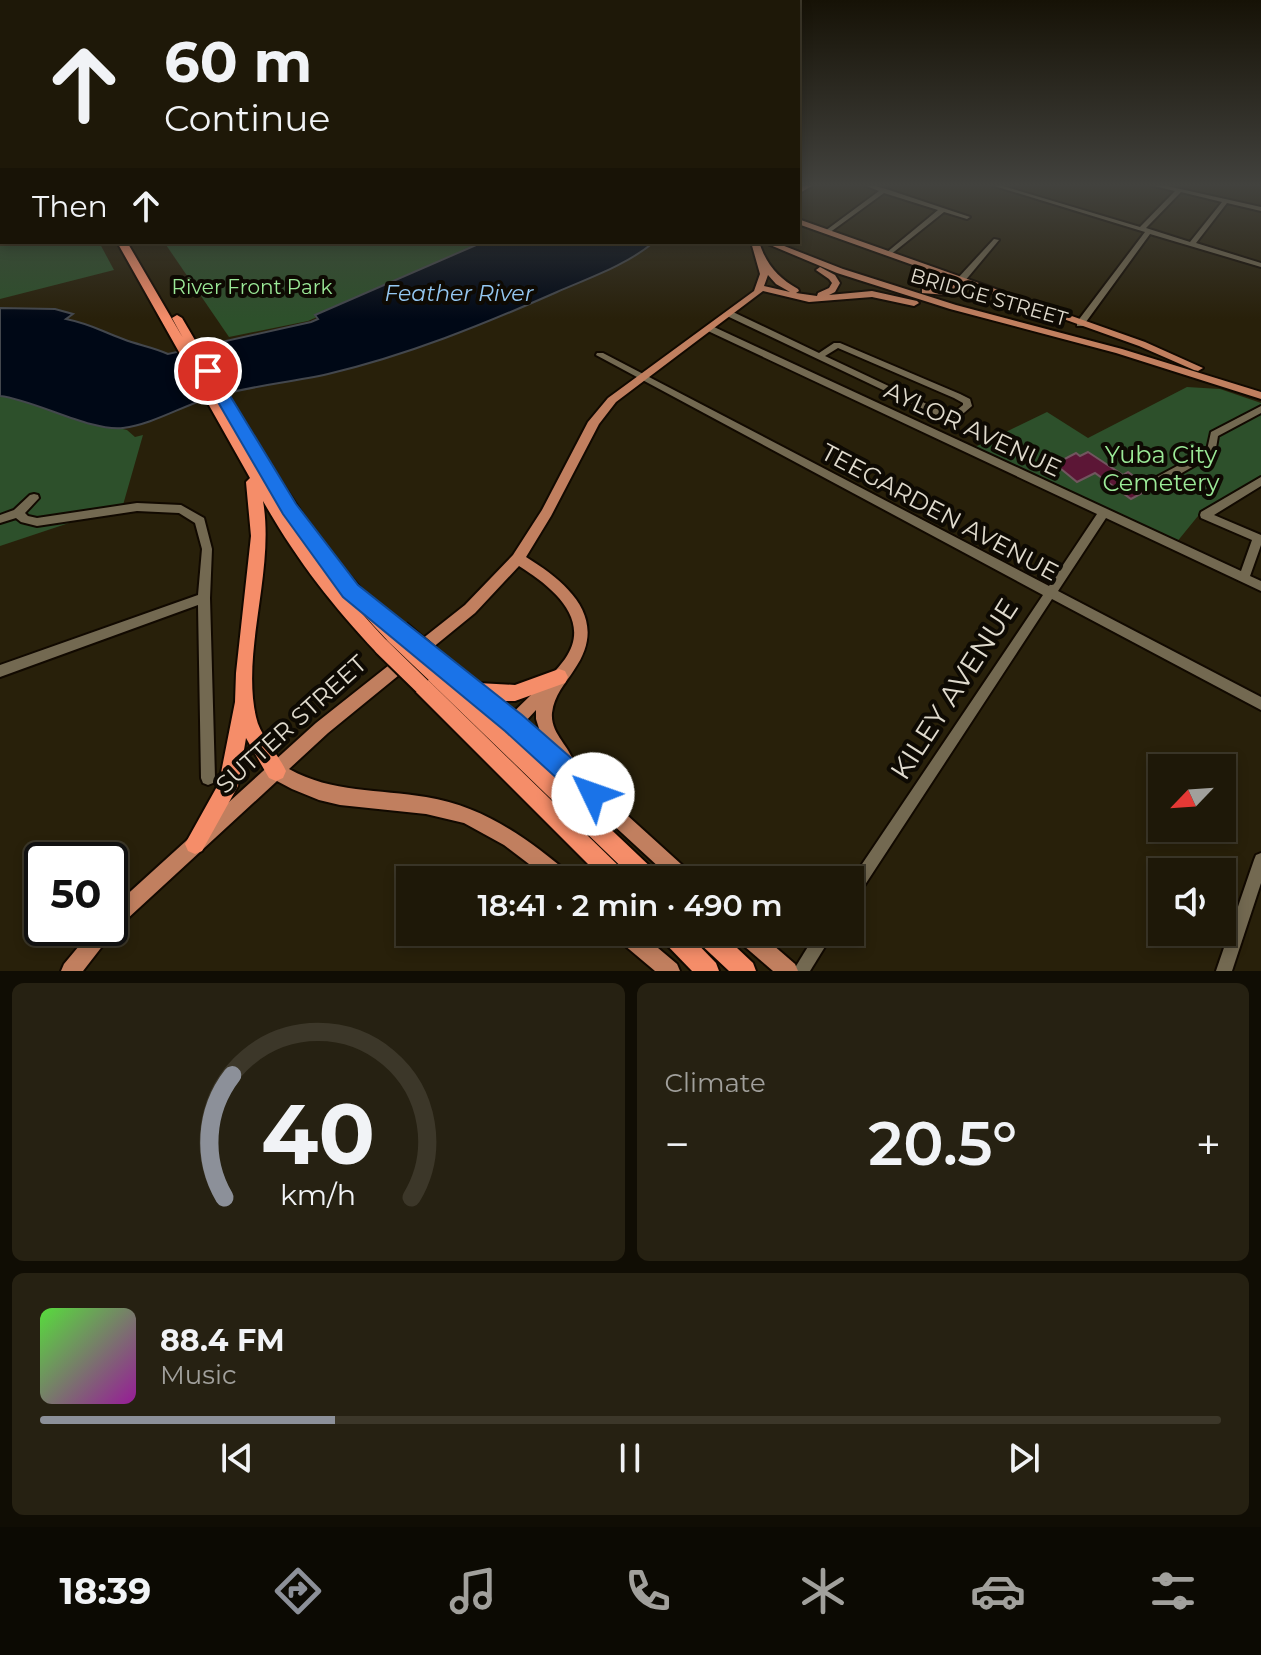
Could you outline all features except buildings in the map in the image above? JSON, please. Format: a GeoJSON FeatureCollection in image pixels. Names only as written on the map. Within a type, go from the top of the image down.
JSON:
{"type":"FeatureCollection","features":[{"type":"Feature","properties":{"kind":"highway"},"geometry":{"type":"LineString","coordinates":[[123,244],[248,455],[306,534],[392,637],[433,675],[606,866]]}},
{"type":"Feature","properties":{"kind":"highway"},"geometry":{"type":"LineString","coordinates":[[133,244],[307,561],[635,866]]}},
{"type":"Feature","properties":{"kind":"highway"},"geometry":{"type":"LineString","coordinates":[[195,844],[228,786],[244,700],[259,532],[257,501],[248,455]]}},
{"type":"Feature","properties":{"kind":"highway"},"geometry":{"type":"LineString","coordinates":[[433,675],[474,690],[515,693],[559,677]]}},
{"type":"Feature","properties":{"kind":"highway"},"geometry":{"type":"LineString","coordinates":[[474,690],[514,723]]}},
{"type":"Feature","properties":{"kind":"highway"},"geometry":{"type":"LineString","coordinates":[[244,700],[248,724],[276,771]]}},
{"type":"Feature","properties":{"kind":"highway"},"geometry":{"type":"LineString","coordinates":[[684,946],[708,971]]}},
{"type":"Feature","properties":{"kind":"highway"},"geometry":{"type":"LineString","coordinates":[[719,946],[745,971]]}},
{"type":"Feature","properties":{"kind":"main road","name":"BRIDGE STREET"},"geometry":{"type":"LineString","coordinates":[[820,229],[1261,389]]}},
{"type":"Feature","properties":{"kind":"main road"},"geometry":{"type":"LineString","coordinates":[[757,244],[764,270],[762,286]]}},
{"type":"Feature","properties":{"kind":"main road","name":"BRIDGE STREET"},"geometry":{"type":"LineString","coordinates":[[775,245],[796,248],[850,272]]}},
{"type":"Feature","properties":{"kind":"main road","name":"BRIDGE STREET"},"geometry":{"type":"LineString","coordinates":[[775,245],[1023,327],[1119,351],[1261,396]]}},
{"type":"Feature","properties":{"kind":"main road"},"geometry":{"type":"LineString","coordinates":[[762,286],[798,293],[827,293],[834,288],[835,281],[824,272],[775,245]]}},
{"type":"Feature","properties":{"kind":"main road"},"geometry":{"type":"LineString","coordinates":[[796,248],[932,293],[949,291],[961,280]]}},
{"type":"Feature","properties":{"kind":"main road"},"geometry":{"type":"LineString","coordinates":[[760,259],[779,282],[798,293]]}},
{"type":"Feature","properties":{"kind":"main road"},"geometry":{"type":"LineString","coordinates":[[762,286],[812,299],[886,296],[988,323],[1023,327]]}},
{"type":"Feature","properties":{"kind":"main road","name":"SUTTER STREET"},"geometry":{"type":"LineString","coordinates":[[128,906],[379,680],[470,609],[518,559],[547,513],[594,422],[612,400],[640,376],[711,329],[762,286]]}},
{"type":"Feature","properties":{"kind":"main road","name":"BRIDGE STREET"},"geometry":{"type":"LineString","coordinates":[[1119,351],[1127,350],[1198,368]]}},
{"type":"Feature","properties":{"kind":"main road"},"geometry":{"type":"LineString","coordinates":[[518,559],[564,593],[578,613],[583,639],[572,663],[514,723],[671,866]]}},
{"type":"Feature","properties":{"kind":"main road"},"geometry":{"type":"LineString","coordinates":[[559,677],[543,705],[542,718],[573,776]]}},
{"type":"Feature","properties":{"kind":"main road"},"geometry":{"type":"LineString","coordinates":[[276,771],[309,790],[333,797],[448,810],[481,822],[545,866]]}},
{"type":"Feature","properties":{"kind":"main road"},"geometry":{"type":"LineString","coordinates":[[71,971],[91,946]]}},
{"type":"Feature","properties":{"kind":"main road"},"geometry":{"type":"LineString","coordinates":[[639,946],[666,970]]}},
{"type":"Feature","properties":{"kind":"main road"},"geometry":{"type":"LineString","coordinates":[[759,946],[788,971]]}},
{"type":"Feature","properties":{"kind":"street"},"geometry":{"type":"LineString","coordinates":[[827,232],[831,229]]}},
{"type":"Feature","properties":{"kind":"street"},"geometry":{"type":"LineString","coordinates":[[888,254],[918,229]]}},
{"type":"Feature","properties":{"kind":"street"},"geometry":{"type":"LineString","coordinates":[[1192,244],[1203,229]]}},
{"type":"Feature","properties":{"kind":"street"},"geometry":{"type":"LineString","coordinates":[[1080,324],[1115,281],[1145,230],[1261,265]]}},
{"type":"Feature","properties":{"kind":"street"},"geometry":{"type":"LineString","coordinates":[[961,280],[996,240]]}},
{"type":"Feature","properties":{"kind":"street"},"geometry":{"type":"LineString","coordinates":[[730,314],[818,357],[947,417],[955,416],[968,406],[967,401],[957,396],[837,345],[818,357]]}},
{"type":"Feature","properties":{"kind":"street","name":"AYLOR AVENUE"},"geometry":{"type":"LineString","coordinates":[[711,329],[1261,586]]}},
{"type":"Feature","properties":{"kind":"street","name":"TEEGARDEN AVENUE"},"geometry":{"type":"LineString","coordinates":[[600,355],[1261,704]]}},
{"type":"Feature","properties":{"kind":"street"},"geometry":{"type":"LineString","coordinates":[[1155,483],[1212,452],[1214,434],[1261,409]]}},
{"type":"Feature","properties":{"kind":"street"},"geometry":{"type":"LineString","coordinates":[[1244,578],[1258,538],[1205,515],[1261,481]]}},
{"type":"Feature","properties":{"kind":"street"},"geometry":{"type":"LineString","coordinates":[[0,519],[18,513],[34,498]]}},
{"type":"Feature","properties":{"kind":"street"},"geometry":{"type":"LineString","coordinates":[[18,513],[25,519],[37,522],[137,507],[181,509],[200,521],[207,549],[204,598],[208,778]]}},
{"type":"Feature","properties":{"kind":"street","name":"KILEY AVENUE"},"geometry":{"type":"LineString","coordinates":[[864,874],[1048,591],[1104,512]]}},
{"type":"Feature","properties":{"kind":"street"},"geometry":{"type":"LineString","coordinates":[[0,671],[204,598]]}},
{"type":"Feature","properties":{"kind":"street"},"geometry":{"type":"LineString","coordinates":[[1224,971],[1261,860]]}},
{"type":"Feature","properties":{"kind":"street"},"geometry":{"type":"LineString","coordinates":[[801,971],[817,946]]}},
{"type":"Feature","properties":{"kind":"green space"},"geometry":{"type":"Polygon","coordinates":[[[0,244],[100,244],[114,270],[0,299],[0,244]]]}},
{"type":"Feature","properties":{"kind":"green space","name":"River Front Park"},"geometry":{"type":"Polygon","coordinates":[[[165,244],[481,244],[308,321],[229,337],[165,244]]]}},
{"type":"Feature","properties":{"kind":"green space","name":"Yuba City Cemetery"},"geometry":{"type":"Polygon","coordinates":[[[1187,387],[1220,389],[1261,403],[1261,477],[1198,516],[1176,543],[973,448],[1047,412],[1088,438],[1187,387]]]}},
{"type":"Feature","properties":{"kind":"green space"},"geometry":{"type":"Polygon","coordinates":[[[0,396],[22,398],[71,417],[127,430],[135,437],[143,435],[123,505],[0,546],[0,396]]]}},
{"type":"Feature","properties":{"kind":"water","name":"Feather River"},"geometry":{"type":"Polygon","coordinates":[[[478,244],[651,244],[632,258],[595,276],[416,348],[328,374],[224,394],[134,426],[110,428],[95,425],[0,396],[0,308],[55,309],[73,314],[66,319],[168,354],[311,322],[318,319],[315,315],[478,244]]]}},
{"type":"Feature","properties":{"kind":"route"},"geometry":{"type":"LineString","coordinates":[[208,371],[290,509],[322,557],[351,591],[514,723],[593,794]]}}]}
